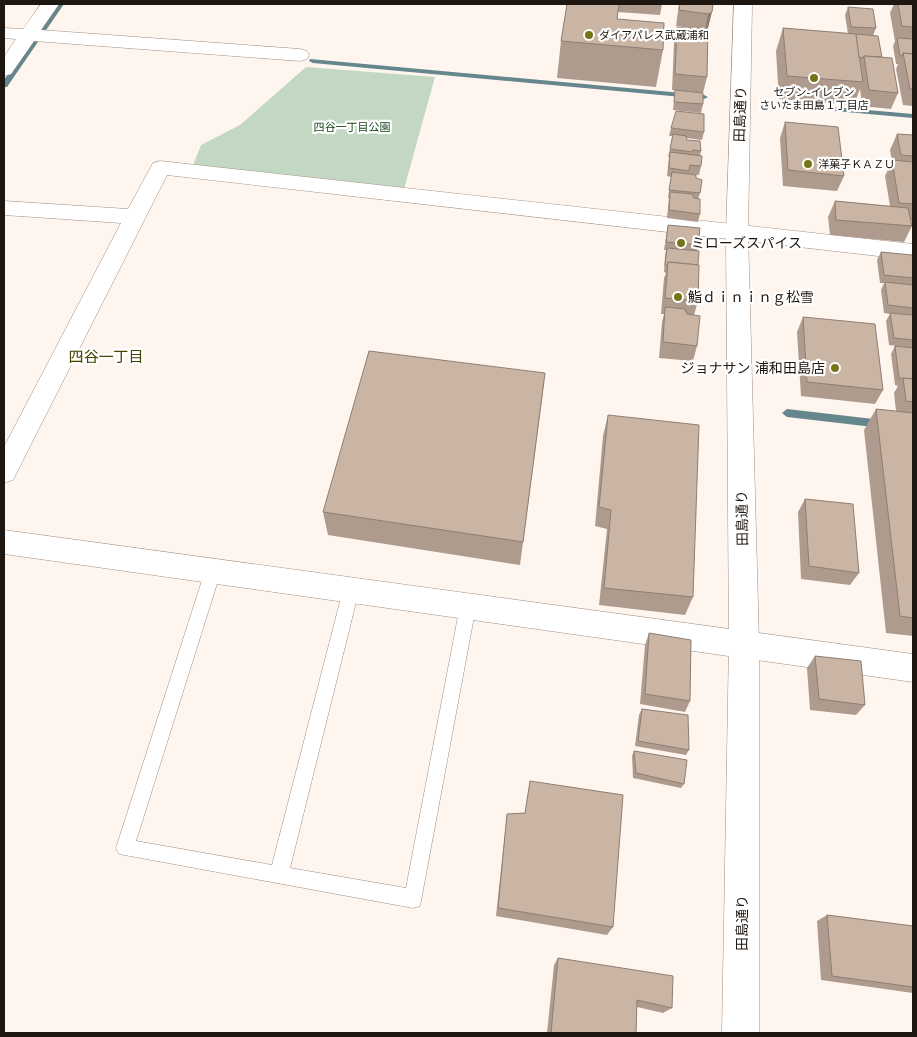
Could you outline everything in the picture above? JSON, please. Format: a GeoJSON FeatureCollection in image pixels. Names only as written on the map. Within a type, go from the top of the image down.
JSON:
{"type":"FeatureCollection","features":[{"type":"Feature","properties":{"kind":"street"},"geometry":{"type":"LineString","coordinates":[[4,70],[50,4]]}},
{"type":"Feature","properties":{"kind":"street","name":"田島通り"},"geometry":{"type":"LineString","coordinates":[[741,1033],[744,644],[737,232],[743,4]]}},
{"type":"Feature","properties":{"kind":"street"},"geometry":{"type":"LineString","coordinates":[[4,33],[300,55]]}},
{"type":"Feature","properties":{"kind":"street"},"geometry":{"type":"LineString","coordinates":[[4,472],[160,168],[913,252]]}},
{"type":"Feature","properties":{"kind":"street"},"geometry":{"type":"LineString","coordinates":[[4,208],[133,218]]}},
{"type":"Feature","properties":{"kind":"street"},"geometry":{"type":"LineString","coordinates":[[4,542],[913,668]]}},
{"type":"Feature","properties":{"kind":"lane"},"geometry":{"type":"LineString","coordinates":[[213,571],[125,848],[413,898],[468,606]]}},
{"type":"Feature","properties":{"kind":"lane"},"geometry":{"type":"LineString","coordinates":[[279,875],[351,590]]}},
{"type":"Feature","properties":{"kind":"green space","name":"四谷一丁目公園"},"geometry":{"type":"Polygon","coordinates":[[[306,67],[435,77],[404,189],[192,168],[201,145],[240,125],[306,67]]]}},
{"type":"Feature","properties":{"kind":"building"},"geometry":{"type":"Polygon","coordinates":[[[567,4],[619,4],[617,19],[664,23],[663,50],[561,41],[567,4]]]}},
{"type":"Feature","properties":{"kind":"building"},"geometry":{"type":"Polygon","coordinates":[[[680,4],[713,4],[712,12],[708,14],[679,10],[680,4]]]}},
{"type":"Feature","properties":{"kind":"building"},"geometry":{"type":"Polygon","coordinates":[[[898,4],[913,4],[913,27],[902,26],[898,4]]]}},
{"type":"Feature","properties":{"kind":"building"},"geometry":{"type":"Polygon","coordinates":[[[848,7],[873,9],[876,28],[851,27],[848,7]]]}},
{"type":"Feature","properties":{"kind":"building"},"geometry":{"type":"Polygon","coordinates":[[[677,27],[708,30],[707,77],[675,74],[677,27]]]}},
{"type":"Feature","properties":{"kind":"building"},"geometry":{"type":"Polygon","coordinates":[[[783,28],[856,34],[863,82],[787,76],[783,28]]]}},
{"type":"Feature","properties":{"kind":"building"},"geometry":{"type":"Polygon","coordinates":[[[856,34],[878,36],[882,57],[859,57],[856,34]]]}},
{"type":"Feature","properties":{"kind":"building"},"geometry":{"type":"Polygon","coordinates":[[[897,38],[913,39],[913,54],[903,53],[900,56],[897,38]]]}},
{"type":"Feature","properties":{"kind":"building"},"geometry":{"type":"Polygon","coordinates":[[[903,53],[913,54],[913,89],[910,89],[903,53]]]}},
{"type":"Feature","properties":{"kind":"building"},"geometry":{"type":"Polygon","coordinates":[[[864,56],[892,58],[898,93],[869,90],[864,56]]]}},
{"type":"Feature","properties":{"kind":"building"},"geometry":{"type":"Polygon","coordinates":[[[675,90],[703,93],[703,104],[674,102],[675,90]]]}},
{"type":"Feature","properties":{"kind":"building"},"geometry":{"type":"Polygon","coordinates":[[[676,111],[704,114],[704,132],[671,128],[676,111]]]}},
{"type":"Feature","properties":{"kind":"building"},"geometry":{"type":"Polygon","coordinates":[[[785,122],[838,127],[844,176],[788,170],[785,122]]]}},
{"type":"Feature","properties":{"kind":"building"},"geometry":{"type":"Polygon","coordinates":[[[673,134],[686,136],[687,140],[700,141],[701,151],[693,150],[692,152],[670,149],[673,134]]]}},
{"type":"Feature","properties":{"kind":"building"},"geometry":{"type":"Polygon","coordinates":[[[897,134],[913,135],[913,156],[901,155],[897,134]]]}},
{"type":"Feature","properties":{"kind":"building"},"geometry":{"type":"Polygon","coordinates":[[[670,152],[702,156],[701,166],[690,165],[689,171],[669,168],[670,152]]]}},
{"type":"Feature","properties":{"kind":"building"},"geometry":{"type":"Polygon","coordinates":[[[892,160],[913,162],[913,204],[899,203],[892,160]]]}},
{"type":"Feature","properties":{"kind":"building"},"geometry":{"type":"Polygon","coordinates":[[[672,172],[696,175],[696,178],[702,180],[700,193],[669,190],[672,172]]]}},
{"type":"Feature","properties":{"kind":"building"},"geometry":{"type":"Polygon","coordinates":[[[670,192],[692,194],[694,198],[700,199],[700,214],[669,210],[670,192]]]}},
{"type":"Feature","properties":{"kind":"building"},"geometry":{"type":"Polygon","coordinates":[[[835,201],[908,208],[912,226],[836,220],[835,201]]]}},
{"type":"Feature","properties":{"kind":"building"},"geometry":{"type":"Polygon","coordinates":[[[668,225],[700,228],[698,245],[666,242],[668,225]]]}},
{"type":"Feature","properties":{"kind":"building"},"geometry":{"type":"Polygon","coordinates":[[[667,248],[699,251],[698,265],[668,262],[668,265],[665,265],[667,248]]]}},
{"type":"Feature","properties":{"kind":"building"},"geometry":{"type":"Polygon","coordinates":[[[881,252],[912,255],[913,278],[884,275],[881,252]]]}},
{"type":"Feature","properties":{"kind":"building"},"geometry":{"type":"Polygon","coordinates":[[[668,262],[699,265],[698,301],[665,298],[668,262]]]}},
{"type":"Feature","properties":{"kind":"building"},"geometry":{"type":"Polygon","coordinates":[[[885,282],[913,285],[913,308],[888,305],[885,282]]]}},
{"type":"Feature","properties":{"kind":"building"},"geometry":{"type":"Polygon","coordinates":[[[665,307],[685,309],[687,314],[700,316],[697,346],[663,342],[665,307]]]}},
{"type":"Feature","properties":{"kind":"building"},"geometry":{"type":"Polygon","coordinates":[[[890,313],[913,315],[913,340],[894,338],[890,313]]]}},
{"type":"Feature","properties":{"kind":"building","name":"ジョナサン 浦和田島店"},"geometry":{"type":"Polygon","coordinates":[[[803,317],[875,324],[883,390],[807,382],[803,317]]]}},
{"type":"Feature","properties":{"kind":"building"},"geometry":{"type":"Polygon","coordinates":[[[895,346],[913,348],[913,379],[899,378],[895,346]]]}},
{"type":"Feature","properties":{"kind":"building"},"geometry":{"type":"Polygon","coordinates":[[[369,351],[545,373],[523,542],[323,512],[369,351]]]}},
{"type":"Feature","properties":{"kind":"building"},"geometry":{"type":"Polygon","coordinates":[[[903,378],[913,379],[913,402],[906,401],[903,378]]]}},
{"type":"Feature","properties":{"kind":"building"},"geometry":{"type":"Polygon","coordinates":[[[876,409],[913,413],[913,618],[900,616],[876,409]]]}},
{"type":"Feature","properties":{"kind":"building"},"geometry":{"type":"Polygon","coordinates":[[[608,415],[699,425],[693,597],[604,588],[611,510],[599,507],[608,415]]]}},
{"type":"Feature","properties":{"kind":"building"},"geometry":{"type":"Polygon","coordinates":[[[805,499],[853,504],[859,573],[809,566],[805,499]]]}},
{"type":"Feature","properties":{"kind":"building"},"geometry":{"type":"Polygon","coordinates":[[[649,633],[691,640],[690,701],[645,694],[649,633]]]}},
{"type":"Feature","properties":{"kind":"building"},"geometry":{"type":"Polygon","coordinates":[[[815,656],[861,661],[865,705],[819,699],[815,656]]]}},
{"type":"Feature","properties":{"kind":"building"},"geometry":{"type":"Polygon","coordinates":[[[642,709],[688,715],[689,750],[638,741],[642,709]]]}},
{"type":"Feature","properties":{"kind":"building"},"geometry":{"type":"Polygon","coordinates":[[[634,751],[687,760],[684,784],[636,773],[634,751]]]}},
{"type":"Feature","properties":{"kind":"building"},"geometry":{"type":"Polygon","coordinates":[[[530,781],[623,795],[613,927],[498,908],[507,814],[525,813],[530,781]]]}},
{"type":"Feature","properties":{"kind":"building"},"geometry":{"type":"Polygon","coordinates":[[[827,915],[913,926],[913,987],[832,976],[827,915]]]}},
{"type":"Feature","properties":{"kind":"building"},"geometry":{"type":"Polygon","coordinates":[[[558,958],[673,976],[672,1008],[637,1000],[636,1033],[551,1033],[558,958]]]}},
{"type":"Feature","properties":{"kind":"waterway"},"geometry":{"type":"LineString","coordinates":[[4,85],[60,4]]}},
{"type":"Feature","properties":{"kind":"waterway"},"geometry":{"type":"LineString","coordinates":[[313,61],[704,97]]}},
{"type":"Feature","properties":{"kind":"waterway"},"geometry":{"type":"LineString","coordinates":[[779,104],[913,116]]}},
{"type":"Feature","properties":{"kind":"waterway"},"geometry":{"type":"LineString","coordinates":[[787,413],[882,424]]}},
{"type":"Feature","properties":{"kind":"place","name":"ダイアパレス武蔵浦和"},"geometry":{"type":"Point","coordinates":[589,35]}},
{"type":"Feature","properties":{"kind":"place","name":"セブン-イレブン さいたま田島１丁目店"},"geometry":{"type":"Point","coordinates":[814,78]}},
{"type":"Feature","properties":{"kind":"place","name":"洋菓子ＫＡＺＵ"},"geometry":{"type":"Point","coordinates":[808,164]}},
{"type":"Feature","properties":{"kind":"place","name":"ミローズスパイス"},"geometry":{"type":"Point","coordinates":[681,243]}},
{"type":"Feature","properties":{"kind":"place","name":"鮨ｄｉｎｉｎｇ松雪"},"geometry":{"type":"Point","coordinates":[678,297]}},
{"type":"Feature","properties":{"kind":"place","name":"ジョナサン 浦和田島店"},"geometry":{"type":"Point","coordinates":[835,368]}},
{"type":"Feature","properties":{"kind":"district","name":"四谷一丁目"},"geometry":{"type":"Point","coordinates":[106,357]}}]}
